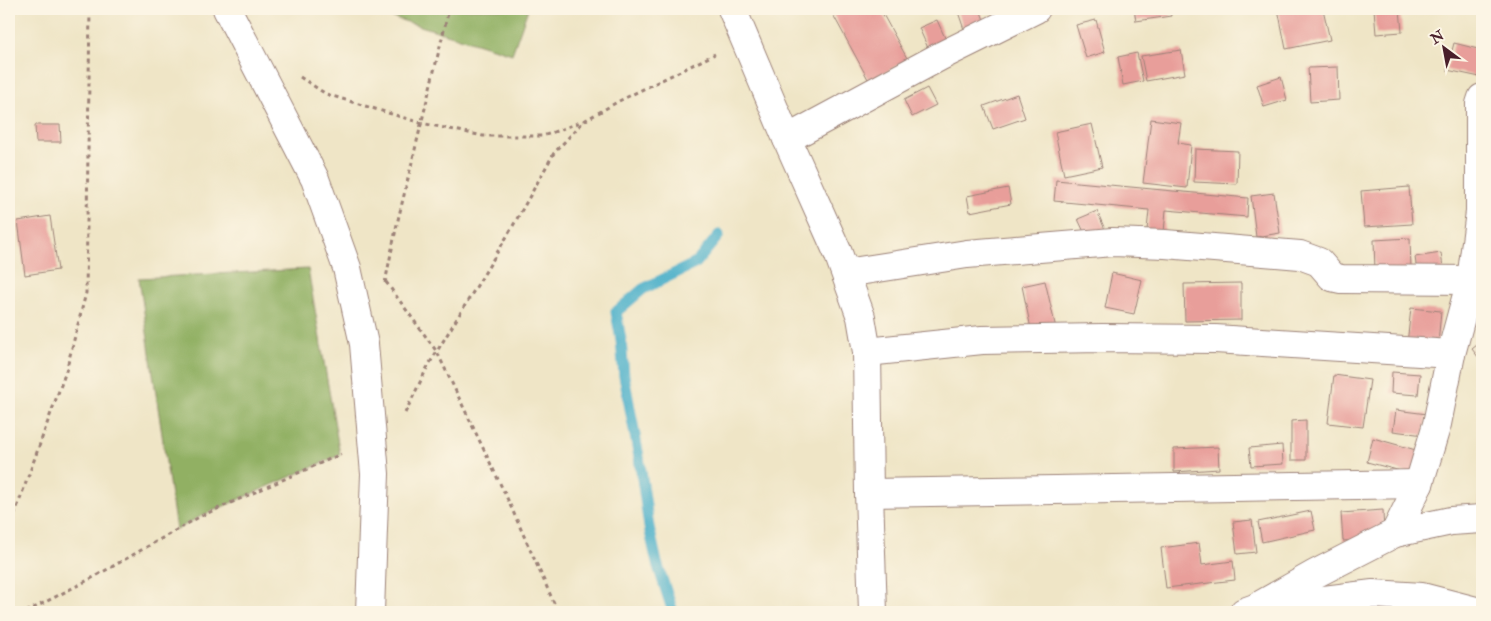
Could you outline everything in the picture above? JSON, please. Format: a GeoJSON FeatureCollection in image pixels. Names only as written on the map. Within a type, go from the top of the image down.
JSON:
{"type":"FeatureCollection","features":[{"type":"Feature","properties":{"kind":"street"},"geometry":{"type":"LineString","coordinates":[[227,9],[315,180],[347,268],[364,344],[375,474],[370,612]]}},
{"type":"Feature","properties":{"kind":"street"},"geometry":{"type":"LineString","coordinates":[[732,9],[846,272],[861,317],[867,352],[869,493],[874,612]]}},
{"type":"Feature","properties":{"kind":"street"},"geometry":{"type":"LineString","coordinates":[[787,139],[932,61],[1036,9]]}},
{"type":"Feature","properties":{"kind":"street"},"geometry":{"type":"LineString","coordinates":[[1395,533],[1419,484],[1436,424],[1451,354],[1471,280],[1480,212],[1480,104],[1482,98]]}},
{"type":"Feature","properties":{"kind":"street"},"geometry":{"type":"LineString","coordinates":[[846,272],[967,254],[1113,242],[1165,244],[1300,256],[1319,262],[1332,277],[1341,279],[1471,280]]}},
{"type":"Feature","properties":{"kind":"street"},"geometry":{"type":"LineString","coordinates":[[867,352],[982,340],[1102,338],[1216,339],[1451,354]]}},
{"type":"Feature","properties":{"kind":"street"},"geometry":{"type":"LineString","coordinates":[[869,493],[1419,484]]}},
{"type":"Feature","properties":{"kind":"street"},"geometry":{"type":"LineString","coordinates":[[1249,610],[1395,533],[1451,521],[1482,519]]}},
{"type":"Feature","properties":{"kind":"street"},"geometry":{"type":"LineString","coordinates":[[1249,610],[1373,594],[1422,597],[1480,612]]}},
{"type":"Feature","properties":{"kind":"path"},"geometry":{"type":"LineString","coordinates":[[9,530],[66,371],[86,293],[90,9]]}},
{"type":"Feature","properties":{"kind":"path"},"geometry":{"type":"LineString","coordinates":[[382,290],[386,282],[397,224],[449,9]]}},
{"type":"Feature","properties":{"kind":"path"},"geometry":{"type":"LineString","coordinates":[[295,74],[326,94],[421,123],[483,136],[543,136],[584,121],[619,101],[745,39]]}},
{"type":"Feature","properties":{"kind":"path"},"geometry":{"type":"LineString","coordinates":[[403,416],[428,366],[509,233],[554,153],[584,121]]}},
{"type":"Feature","properties":{"kind":"path"},"geometry":{"type":"LineString","coordinates":[[380,274],[437,352],[507,498],[558,612]]}},
{"type":"Feature","properties":{"kind":"path"},"geometry":{"type":"LineString","coordinates":[[26,612],[94,577],[201,516],[321,462],[372,442]]}},
{"type":"Feature","properties":{"kind":"green space"},"geometry":{"type":"Polygon","coordinates":[[[365,9],[528,9],[512,54],[365,9]]]}},
{"type":"Feature","properties":{"kind":"green space"},"geometry":{"type":"Polygon","coordinates":[[[308,269],[340,455],[201,516],[176,530],[139,278],[308,269]]]}},
{"type":"Feature","properties":{"kind":"building"},"geometry":{"type":"Polygon","coordinates":[[[830,9],[880,9],[908,60],[869,81],[830,9]]]}},
{"type":"Feature","properties":{"kind":"building"},"geometry":{"type":"Polygon","coordinates":[[[957,9],[980,9],[990,37],[969,44],[957,9]]]}},
{"type":"Feature","properties":{"kind":"building"},"geometry":{"type":"Polygon","coordinates":[[[1134,9],[1170,9],[1171,16],[1136,21],[1134,9]]]}},
{"type":"Feature","properties":{"kind":"building"},"geometry":{"type":"Polygon","coordinates":[[[1278,9],[1323,9],[1330,40],[1286,49],[1278,9]]]}},
{"type":"Feature","properties":{"kind":"building"},"geometry":{"type":"Polygon","coordinates":[[[1374,9],[1400,9],[1402,32],[1376,34],[1374,9]]]}},
{"type":"Feature","properties":{"kind":"building"},"geometry":{"type":"Polygon","coordinates":[[[937,20],[950,49],[932,57],[919,28],[937,20]]]}},
{"type":"Feature","properties":{"kind":"building"},"geometry":{"type":"Polygon","coordinates":[[[1096,20],[1105,52],[1086,58],[1076,25],[1096,20]]]}},
{"type":"Feature","properties":{"kind":"building"},"geometry":{"type":"Polygon","coordinates":[[[1454,43],[1482,50],[1480,77],[1447,70],[1454,43]]]}},
{"type":"Feature","properties":{"kind":"building"},"geometry":{"type":"Polygon","coordinates":[[[1181,50],[1185,74],[1146,81],[1141,56],[1181,50]]]}},
{"type":"Feature","properties":{"kind":"building"},"geometry":{"type":"Polygon","coordinates":[[[1137,53],[1143,81],[1123,85],[1118,57],[1137,53]]]}},
{"type":"Feature","properties":{"kind":"building"},"geometry":{"type":"Polygon","coordinates":[[[1338,67],[1339,100],[1310,102],[1308,68],[1338,67]]]}},
{"type":"Feature","properties":{"kind":"building"},"geometry":{"type":"Polygon","coordinates":[[[1281,77],[1287,100],[1264,107],[1257,85],[1281,77]]]}},
{"type":"Feature","properties":{"kind":"building"},"geometry":{"type":"Polygon","coordinates":[[[927,88],[936,105],[912,117],[904,100],[927,88]]]}},
{"type":"Feature","properties":{"kind":"building"},"geometry":{"type":"Polygon","coordinates":[[[1017,94],[1025,118],[993,129],[984,106],[1017,94]]]}},
{"type":"Feature","properties":{"kind":"building"},"geometry":{"type":"Polygon","coordinates":[[[1151,119],[1181,123],[1178,143],[1191,145],[1187,188],[1143,183],[1151,119]]]}},
{"type":"Feature","properties":{"kind":"building"},"geometry":{"type":"Polygon","coordinates":[[[1092,124],[1102,167],[1064,175],[1055,132],[1092,124]]]}},
{"type":"Feature","properties":{"kind":"building"},"geometry":{"type":"Polygon","coordinates":[[[35,125],[60,125],[61,142],[36,142],[35,125]]]}},
{"type":"Feature","properties":{"kind":"building"},"geometry":{"type":"Polygon","coordinates":[[[1195,149],[1238,151],[1237,184],[1194,182],[1195,149]]]}},
{"type":"Feature","properties":{"kind":"building"},"geometry":{"type":"Polygon","coordinates":[[[1056,180],[1248,198],[1247,217],[1166,210],[1164,232],[1147,230],[1149,210],[1054,201],[1056,180]]]}},
{"type":"Feature","properties":{"kind":"building"},"geometry":{"type":"Polygon","coordinates":[[[1409,187],[1412,224],[1364,227],[1361,191],[1409,187]]]}},
{"type":"Feature","properties":{"kind":"building"},"geometry":{"type":"Polygon","coordinates":[[[1008,188],[1011,204],[970,212],[967,196],[1008,188]]]}},
{"type":"Feature","properties":{"kind":"building"},"geometry":{"type":"Polygon","coordinates":[[[1274,193],[1280,233],[1256,237],[1251,196],[1274,193]]]}},
{"type":"Feature","properties":{"kind":"building"},"geometry":{"type":"Polygon","coordinates":[[[1097,211],[1110,241],[1092,249],[1078,219],[1097,211]]]}},
{"type":"Feature","properties":{"kind":"building"},"geometry":{"type":"Polygon","coordinates":[[[50,216],[58,270],[25,275],[18,221],[50,216]]]}},
{"type":"Feature","properties":{"kind":"building"},"geometry":{"type":"Polygon","coordinates":[[[1410,238],[1411,270],[1375,272],[1374,240],[1410,238]]]}},
{"type":"Feature","properties":{"kind":"building"},"geometry":{"type":"Polygon","coordinates":[[[1441,253],[1444,275],[1418,279],[1415,257],[1441,253]]]}},
{"type":"Feature","properties":{"kind":"building"},"geometry":{"type":"Polygon","coordinates":[[[1112,273],[1142,280],[1134,314],[1105,308],[1112,273]]]}},
{"type":"Feature","properties":{"kind":"building"},"geometry":{"type":"Polygon","coordinates":[[[1045,281],[1058,337],[1034,343],[1022,286],[1045,281]]]}},
{"type":"Feature","properties":{"kind":"building"},"geometry":{"type":"Polygon","coordinates":[[[1241,283],[1241,320],[1185,321],[1184,284],[1241,283]]]}},
{"type":"Feature","properties":{"kind":"building"},"geometry":{"type":"Polygon","coordinates":[[[1411,308],[1441,311],[1436,365],[1405,362],[1411,308]]]}},
{"type":"Feature","properties":{"kind":"building"},"geometry":{"type":"Polygon","coordinates":[[[1482,341],[1482,362],[1472,349],[1482,341]]]}},
{"type":"Feature","properties":{"kind":"building"},"geometry":{"type":"Polygon","coordinates":[[[1392,372],[1420,374],[1418,395],[1391,393],[1392,372]]]}},
{"type":"Feature","properties":{"kind":"building"},"geometry":{"type":"Polygon","coordinates":[[[1334,375],[1370,380],[1363,427],[1328,423],[1334,375]]]}},
{"type":"Feature","properties":{"kind":"building"},"geometry":{"type":"Polygon","coordinates":[[[1396,410],[1427,414],[1424,435],[1393,431],[1396,410]]]}},
{"type":"Feature","properties":{"kind":"building"},"geometry":{"type":"Polygon","coordinates":[[[1306,420],[1306,460],[1291,460],[1291,421],[1306,420]]]}},
{"type":"Feature","properties":{"kind":"building"},"geometry":{"type":"Polygon","coordinates":[[[1373,438],[1423,452],[1416,475],[1367,462],[1373,438]]]}},
{"type":"Feature","properties":{"kind":"building"},"geometry":{"type":"Polygon","coordinates":[[[1282,445],[1283,464],[1251,466],[1249,448],[1282,445]]]}},
{"type":"Feature","properties":{"kind":"building"},"geometry":{"type":"Polygon","coordinates":[[[1218,447],[1219,469],[1174,472],[1174,449],[1218,447]]]}},
{"type":"Feature","properties":{"kind":"building"},"geometry":{"type":"Polygon","coordinates":[[[1480,481],[1482,481],[1482,513],[1479,513],[1480,481]]]}},
{"type":"Feature","properties":{"kind":"building"},"geometry":{"type":"Polygon","coordinates":[[[1383,510],[1384,538],[1343,541],[1341,513],[1383,510]]]}},
{"type":"Feature","properties":{"kind":"building"},"geometry":{"type":"Polygon","coordinates":[[[1311,511],[1315,530],[1262,542],[1258,522],[1311,511]]]}},
{"type":"Feature","properties":{"kind":"building"},"geometry":{"type":"Polygon","coordinates":[[[1252,520],[1256,552],[1237,554],[1233,522],[1252,520]]]}},
{"type":"Feature","properties":{"kind":"building"},"geometry":{"type":"Polygon","coordinates":[[[1199,543],[1202,565],[1233,561],[1235,580],[1166,588],[1161,548],[1199,543]]]}},
{"type":"Feature","properties":{"kind":"waterway"},"geometry":{"type":"LineString","coordinates":[[673,612],[657,563],[649,527],[639,457],[624,376],[616,312],[643,289],[696,263],[719,235]]}}]}
